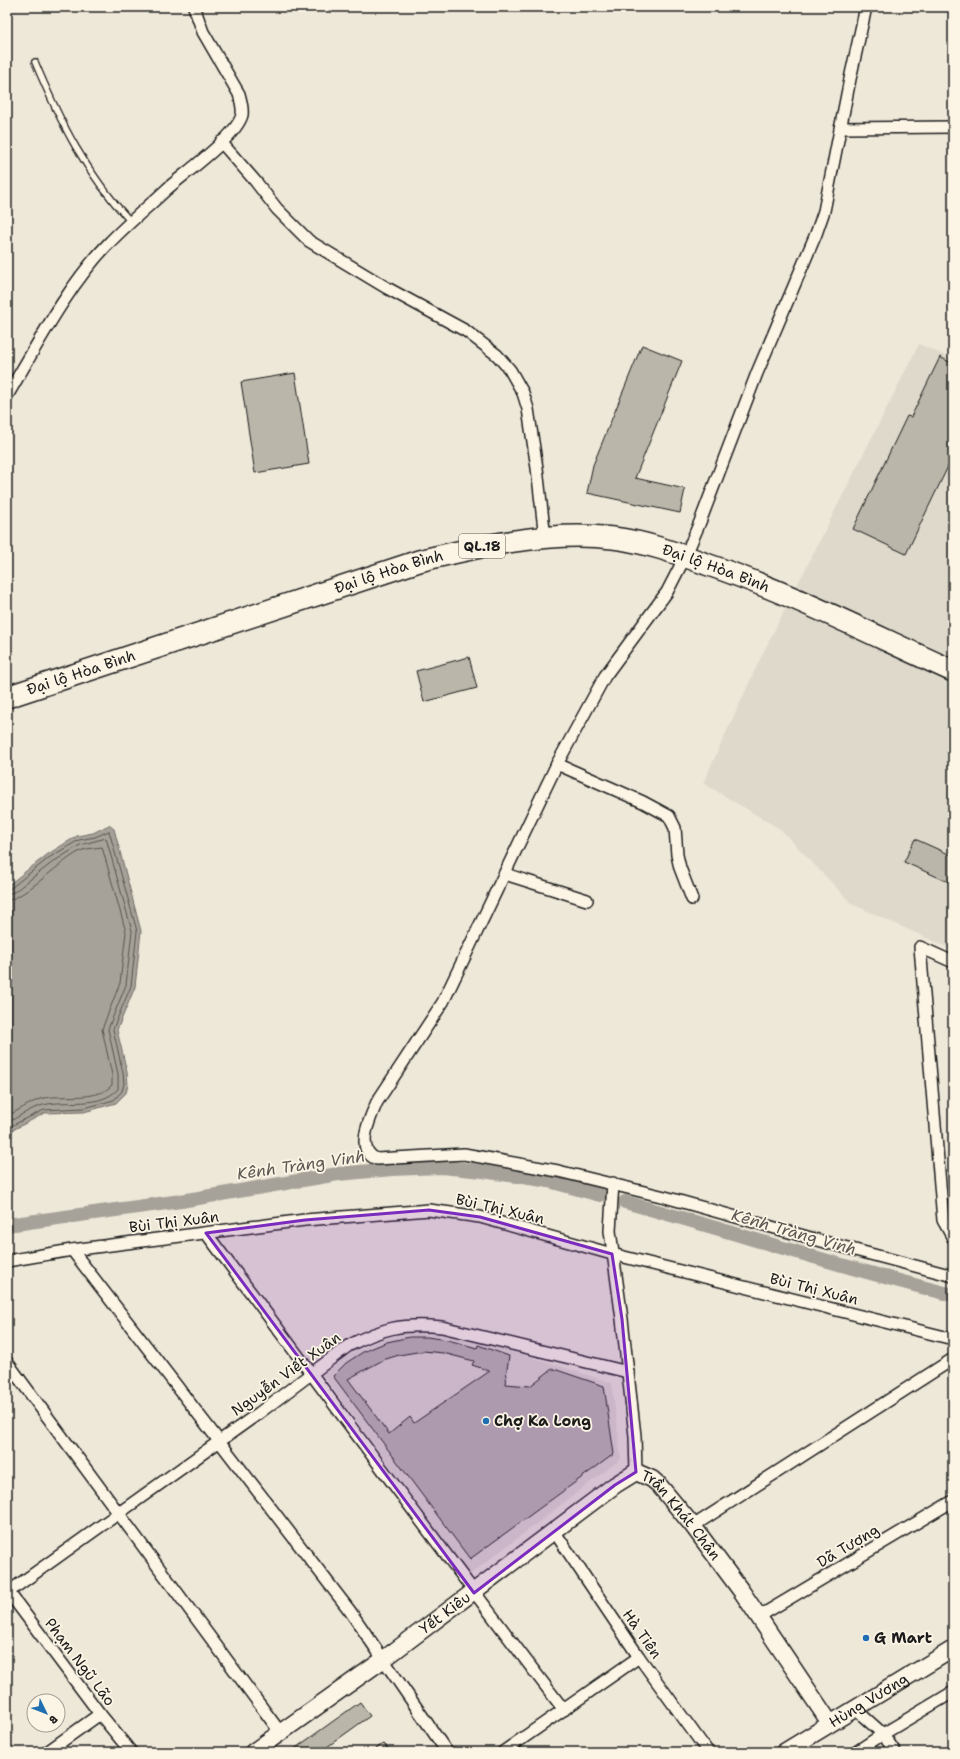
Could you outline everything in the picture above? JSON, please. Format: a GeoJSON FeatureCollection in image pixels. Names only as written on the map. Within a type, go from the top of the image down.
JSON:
{"type":"FeatureCollection","features":[{"type":"Feature","properties":{"kind":"highway","name":"Đại lộ Hòa Bình"},"geometry":{"type":"LineString","coordinates":[[7,697],[419,561],[481,546],[545,538],[588,536],[613,538],[645,544],[685,557],[776,591],[953,671]]}},
{"type":"Feature","properties":{"kind":"street"},"geometry":{"type":"LineString","coordinates":[[7,396],[85,271],[109,243],[221,142],[239,122],[242,113],[242,106],[233,83],[203,32],[194,7]]}},
{"type":"Feature","properties":{"kind":"street"},"geometry":{"type":"LineString","coordinates":[[856,7],[862,23]]}},
{"type":"Feature","properties":{"kind":"street"},"geometry":{"type":"LineString","coordinates":[[866,7],[824,211],[816,234],[757,373],[700,522],[685,557],[668,592],[605,676],[557,764],[443,1002],[377,1102],[370,1116],[366,1134],[366,1146],[368,1153],[372,1157],[383,1160],[464,1154],[519,1163],[613,1183],[953,1276]]}},
{"type":"Feature","properties":{"kind":"street"},"geometry":{"type":"LineString","coordinates":[[840,128],[953,127]]}},
{"type":"Feature","properties":{"kind":"street"},"geometry":{"type":"LineString","coordinates":[[221,142],[277,209],[309,241],[387,288],[466,331],[497,355],[510,370],[523,392],[528,409],[537,468],[545,538]]}},
{"type":"Feature","properties":{"kind":"street"},"geometry":{"type":"LineString","coordinates":[[557,764],[643,802],[669,816],[675,828],[677,855],[680,868],[692,899]]}},
{"type":"Feature","properties":{"kind":"street"},"geometry":{"type":"LineString","coordinates":[[505,874],[587,900]]}},
{"type":"Feature","properties":{"kind":"street"},"geometry":{"type":"LineString","coordinates":[[952,1237],[944,1220],[920,948],[953,962]]}},
{"type":"Feature","properties":{"kind":"street","name":"Trần Khát Chân"},"geometry":{"type":"LineString","coordinates":[[613,1183],[610,1232],[628,1372],[636,1472],[644,1475],[659,1485],[693,1526],[729,1574],[830,1723]]}},
{"type":"Feature","properties":{"kind":"street","name":"Bùi Thị Xuân"},"geometry":{"type":"LineString","coordinates":[[7,1261],[72,1250],[306,1220],[429,1210],[480,1217],[612,1254],[953,1339]]}},
{"type":"Feature","properties":{"kind":"street"},"geometry":{"type":"LineString","coordinates":[[206,1233],[564,1710]]}},
{"type":"Feature","properties":{"kind":"street"},"geometry":{"type":"LineString","coordinates":[[72,1250],[298,1543],[384,1659],[447,1752]]}},
{"type":"Feature","properties":{"kind":"street","name":"Nguyễn Viết Xuân"},"geometry":{"type":"LineString","coordinates":[[8,1592],[259,1413],[348,1346],[363,1338],[385,1330],[402,1326],[420,1325],[466,1332],[628,1372]]}},
{"type":"Feature","properties":{"kind":"street"},"geometry":{"type":"LineString","coordinates":[[693,1526],[953,1359]]}},
{"type":"Feature","properties":{"kind":"street"},"geometry":{"type":"LineString","coordinates":[[7,1362],[280,1732]]}},
{"type":"Feature","properties":{"kind":"street","name":"Yết Kiêu"},"geometry":{"type":"LineString","coordinates":[[253,1752],[384,1659],[614,1485],[636,1472]]}},
{"type":"Feature","properties":{"kind":"street","name":"Dã Tượng"},"geometry":{"type":"LineString","coordinates":[[758,1618],[953,1502]]}},
{"type":"Feature","properties":{"kind":"street","name":"Hà Tiên"},"geometry":{"type":"LineString","coordinates":[[554,1531],[639,1657],[708,1752]]}},
{"type":"Feature","properties":{"kind":"street","name":"Phạm Ngũ Lão"},"geometry":{"type":"LineString","coordinates":[[8,1592],[100,1714],[131,1752]]}},
{"type":"Feature","properties":{"kind":"street","name":"Hùng Vương"},"geometry":{"type":"LineString","coordinates":[[784,1752],[953,1649]]}},
{"type":"Feature","properties":{"kind":"street"},"geometry":{"type":"LineString","coordinates":[[503,1752],[639,1657]]}},
{"type":"Feature","properties":{"kind":"street"},"geometry":{"type":"LineString","coordinates":[[856,1752],[953,1692]]}},
{"type":"Feature","properties":{"kind":"street"},"geometry":{"type":"LineString","coordinates":[[854,1708],[883,1734],[895,1752]]}},
{"type":"Feature","properties":{"kind":"street"},"geometry":{"type":"LineString","coordinates":[[47,1752],[100,1714]]}},
{"type":"Feature","properties":{"kind":"lane"},"geometry":{"type":"LineString","coordinates":[[35,62],[60,121],[73,144],[104,191],[131,222]]}},
{"type":"Feature","properties":{"kind":"lane"},"geometry":{"type":"LineString","coordinates":[[378,1752],[383,1748],[386,1752]]}},
{"type":"Feature","properties":{"kind":"highlighted area"},"geometry":{"type":"Polygon","coordinates":[[[429,1210],[480,1217],[612,1254],[622,1319],[636,1472],[615,1485],[474,1593],[206,1233],[305,1220],[429,1210]]]}},
{"type":"Feature","properties":{"kind":"shaded area"},"geometry":{"type":"Polygon","coordinates":[[[919,344],[953,359],[953,950],[852,904],[780,829],[703,783],[762,655],[919,344]]]}},
{"type":"Feature","properties":{"kind":"shaded area","name":"Chợ Ka Long"},"geometry":{"type":"Polygon","coordinates":[[[417,1331],[460,1337],[522,1354],[612,1383],[621,1459],[468,1576],[323,1375],[348,1355],[380,1340],[417,1331]]]}},
{"type":"Feature","properties":{"kind":"water"},"geometry":{"type":"Polygon","coordinates":[[[109,825],[114,829],[141,931],[135,987],[117,1030],[127,1072],[128,1085],[126,1093],[116,1103],[84,1112],[45,1113],[7,1133],[7,886],[48,854],[77,836],[93,833],[109,825]]]}},
{"type":"Feature","properties":{"kind":"building"},"geometry":{"type":"Polygon","coordinates":[[[642,345],[682,361],[635,478],[685,489],[680,513],[587,493],[593,465],[642,345]]]}},
{"type":"Feature","properties":{"kind":"building"},"geometry":{"type":"Polygon","coordinates":[[[940,357],[953,364],[953,456],[906,554],[853,529],[907,416],[911,417],[940,357]]]}},
{"type":"Feature","properties":{"kind":"building"},"geometry":{"type":"Polygon","coordinates":[[[295,373],[309,464],[255,473],[241,382],[295,373]]]}},
{"type":"Feature","properties":{"kind":"building"},"geometry":{"type":"Polygon","coordinates":[[[469,657],[477,688],[424,702],[416,671],[469,657]]]}},
{"type":"Feature","properties":{"kind":"building"},"geometry":{"type":"Polygon","coordinates":[[[915,839],[953,856],[953,884],[904,862],[915,839]]]}},
{"type":"Feature","properties":{"kind":"building","name":"Chợ Ka Long"},"geometry":{"type":"Polygon","coordinates":[[[410,1337],[427,1337],[448,1340],[477,1348],[478,1345],[509,1356],[505,1384],[530,1386],[554,1369],[604,1386],[614,1454],[470,1559],[333,1376],[346,1363],[363,1352],[387,1342],[410,1337]],[[423,1351],[399,1355],[383,1360],[348,1379],[389,1434],[410,1417],[414,1423],[490,1371],[472,1365],[474,1361],[443,1353],[423,1351]]]}},
{"type":"Feature","properties":{"kind":"building"},"geometry":{"type":"Polygon","coordinates":[[[360,1702],[370,1716],[320,1752],[290,1752],[360,1702]]]}},
{"type":"Feature","properties":{"kind":"waterway","name":"Kênh Tràng Vinh"},"geometry":{"type":"LineString","coordinates":[[7,1225],[181,1201],[338,1174],[392,1169],[441,1167],[483,1171],[549,1181],[600,1195]]}},
{"type":"Feature","properties":{"kind":"waterway","name":"Kênh Tràng Vinh"},"geometry":{"type":"LineString","coordinates":[[625,1202],[871,1273],[953,1295]]}},
{"type":"Feature","properties":{"kind":"place","name":"Chợ Ka Long"},"geometry":{"type":"Point","coordinates":[486,1421]}},
{"type":"Feature","properties":{"kind":"place","name":"G Mart"},"geometry":{"type":"Point","coordinates":[866,1638]}}]}
